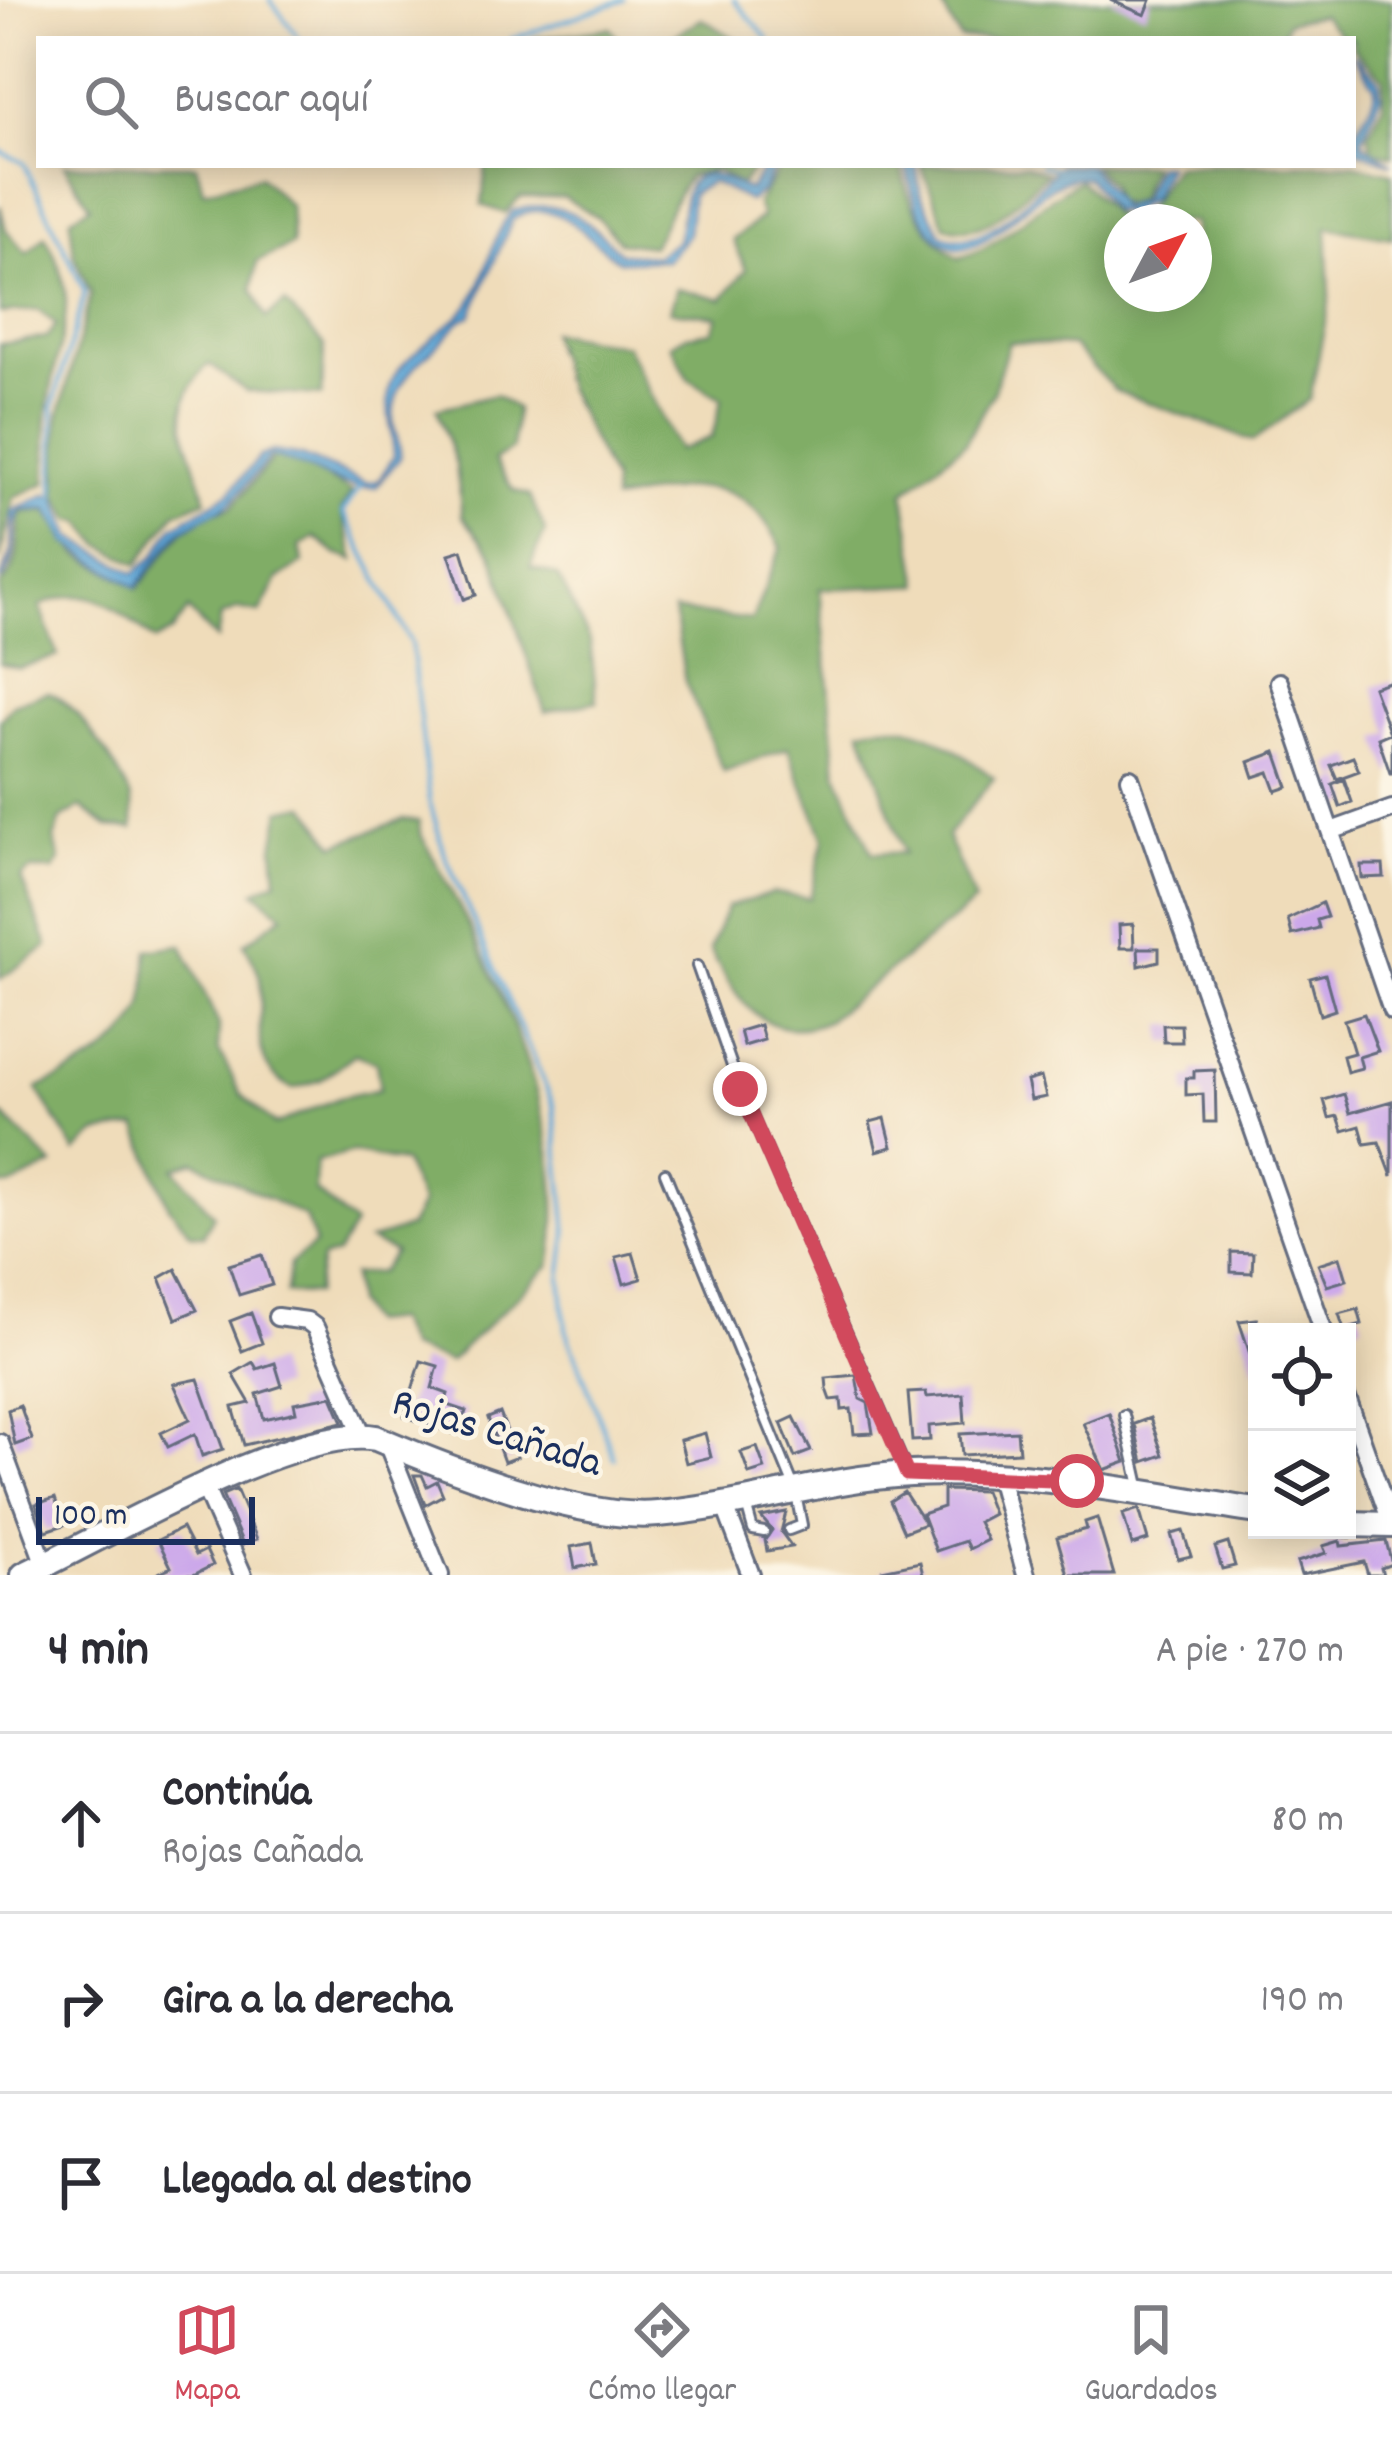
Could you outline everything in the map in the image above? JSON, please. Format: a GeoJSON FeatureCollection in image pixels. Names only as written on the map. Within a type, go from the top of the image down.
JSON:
{"type":"FeatureCollection","features":[{"type":"Feature","properties":{"kind":"main road","name":"Rojas Cañada"},"geometry":{"type":"LineString","coordinates":[[34,1570],[319,1439],[375,1439],[576,1507],[653,1515],[907,1474],[1077,1481],[1248,1510]]}},
{"type":"Feature","properties":{"kind":"main road"},"geometry":{"type":"LineString","coordinates":[[1356,1524],[1392,1525]]}},
{"type":"Feature","properties":{"kind":"street"},"geometry":{"type":"LineString","coordinates":[[1279,682],[1389,991],[1392,1011]]}},
{"type":"Feature","properties":{"kind":"street"},"geometry":{"type":"LineString","coordinates":[[1130,778],[1321,1323]]}},
{"type":"Feature","properties":{"kind":"street"},"geometry":{"type":"LineString","coordinates":[[1331,831],[1392,809]]}},
{"type":"Feature","properties":{"kind":"street"},"geometry":{"type":"LineString","coordinates":[[278,1317],[291,1316],[315,1327],[440,1575]]}},
{"type":"Feature","properties":{"kind":"street"},"geometry":{"type":"LineString","coordinates":[[1356,1423],[1392,1525]]}},
{"type":"Feature","properties":{"kind":"street"},"geometry":{"type":"LineString","coordinates":[[0,1443],[34,1570]]}},
{"type":"Feature","properties":{"kind":"street"},"geometry":{"type":"LineString","coordinates":[[999,1477],[1025,1575]]}},
{"type":"Feature","properties":{"kind":"street"},"geometry":{"type":"LineString","coordinates":[[206,1488],[243,1575]]}},
{"type":"Feature","properties":{"kind":"street"},"geometry":{"type":"LineString","coordinates":[[735,1502],[736,1537],[751,1575]]}},
{"type":"Feature","properties":{"kind":"lane"},"geometry":{"type":"LineString","coordinates":[[697,966],[740,1089],[907,1474]]}},
{"type":"Feature","properties":{"kind":"lane"},"geometry":{"type":"LineString","coordinates":[[665,1173],[795,1489],[802,1525],[789,1530]]}},
{"type":"Feature","properties":{"kind":"lane"},"geometry":{"type":"LineString","coordinates":[[1124,1415],[1141,1493]]}},
{"type":"Feature","properties":{"kind":"lane"},"geometry":{"type":"LineString","coordinates":[[735,1502],[760,1533],[736,1537]]}},
{"type":"Feature","properties":{"kind":"green space"},"geometry":{"type":"Polygon","coordinates":[[[939,0],[1392,0],[1392,156],[1372,150],[1368,134],[1383,105],[1384,78],[1356,51],[1356,36],[1341,36],[1321,15],[1287,22],[1281,36],[958,36],[939,0]]]}},
{"type":"Feature","properties":{"kind":"green space"},"geometry":{"type":"Polygon","coordinates":[[[702,19],[731,36],[673,36],[702,19]]]}},
{"type":"Feature","properties":{"kind":"green space"},"geometry":{"type":"Polygon","coordinates":[[[610,28],[617,36],[553,36],[610,28]]]}},
{"type":"Feature","properties":{"kind":"green space"},"geometry":{"type":"Polygon","coordinates":[[[1356,165],[1392,173],[1392,238],[1327,227],[1330,298],[1310,399],[1253,441],[1116,391],[1072,346],[1009,342],[993,393],[965,443],[904,492],[920,585],[820,589],[837,773],[872,853],[904,853],[861,729],[899,726],[916,730],[948,745],[994,778],[947,836],[975,902],[827,1021],[787,1028],[770,1023],[742,1001],[710,949],[727,907],[773,893],[810,898],[824,839],[788,748],[724,772],[685,681],[674,611],[752,620],[781,547],[765,521],[729,493],[688,488],[613,501],[612,481],[563,381],[550,332],[626,345],[678,450],[712,437],[722,399],[689,379],[671,344],[687,335],[712,331],[718,316],[670,311],[677,288],[722,299],[746,270],[733,240],[762,217],[757,204],[779,168],[902,168],[920,217],[958,258],[988,246],[1080,180],[1104,205],[1104,312],[1212,312],[1212,204],[1150,204],[1173,168],[1356,165]]]}},
{"type":"Feature","properties":{"kind":"green space"},"geometry":{"type":"Polygon","coordinates":[[[66,168],[197,168],[204,191],[260,176],[290,206],[292,245],[257,262],[252,289],[266,318],[285,303],[324,345],[322,396],[246,391],[209,364],[195,380],[187,396],[185,428],[206,500],[175,513],[138,564],[101,545],[82,522],[71,520],[57,495],[58,420],[91,294],[74,256],[70,218],[90,206],[66,168]]]}},
{"type":"Feature","properties":{"kind":"green space"},"geometry":{"type":"Polygon","coordinates":[[[486,168],[755,168],[740,186],[716,170],[689,176],[652,246],[620,242],[597,217],[564,197],[520,197],[505,213],[482,205],[486,168]]]}},
{"type":"Feature","properties":{"kind":"green space"},"geometry":{"type":"Polygon","coordinates":[[[922,168],[1033,168],[1047,173],[988,223],[975,228],[945,226],[922,168]]]}},
{"type":"Feature","properties":{"kind":"green space"},"geometry":{"type":"Polygon","coordinates":[[[1096,168],[1151,168],[1138,199],[1127,204],[1114,201],[1110,185],[1096,168]]]}},
{"type":"Feature","properties":{"kind":"green space"},"geometry":{"type":"Polygon","coordinates":[[[0,205],[6,230],[27,254],[45,236],[64,282],[66,302],[47,417],[46,483],[14,497],[0,560],[0,344],[47,337],[56,324],[38,310],[0,313],[0,205]]]}},
{"type":"Feature","properties":{"kind":"green space"},"geometry":{"type":"Polygon","coordinates":[[[495,395],[516,409],[512,449],[494,460],[513,490],[530,496],[545,531],[530,567],[558,576],[590,641],[597,701],[545,712],[492,553],[462,516],[456,464],[437,409],[495,395]]]}},
{"type":"Feature","properties":{"kind":"green space"},"geometry":{"type":"Polygon","coordinates":[[[274,457],[300,464],[352,492],[341,510],[355,560],[336,554],[315,537],[300,546],[303,563],[278,579],[260,613],[238,609],[221,616],[217,640],[188,610],[172,632],[156,641],[102,602],[90,597],[59,599],[40,606],[58,656],[19,668],[0,663],[0,586],[16,560],[21,513],[47,511],[78,554],[138,588],[183,531],[213,512],[232,507],[274,457]]]}},
{"type":"Feature","properties":{"kind":"green space"},"geometry":{"type":"Polygon","coordinates":[[[47,692],[70,708],[108,755],[131,799],[133,829],[108,827],[81,807],[61,819],[54,839],[60,860],[54,870],[30,870],[21,878],[48,946],[0,979],[0,720],[13,704],[47,692]]]}},
{"type":"Feature","properties":{"kind":"green space"},"geometry":{"type":"Polygon","coordinates":[[[306,805],[335,845],[403,819],[419,821],[420,833],[496,985],[538,1099],[551,1157],[555,1212],[550,1265],[449,1362],[408,1348],[395,1320],[368,1323],[355,1303],[352,1275],[380,1272],[394,1252],[369,1241],[409,1227],[421,1205],[404,1163],[352,1152],[316,1162],[315,1191],[354,1225],[337,1254],[321,1259],[315,1294],[286,1293],[290,1264],[315,1244],[305,1217],[194,1161],[174,1168],[214,1215],[203,1235],[191,1233],[169,1207],[137,1127],[97,1133],[76,1152],[37,1089],[97,1058],[124,1036],[144,1002],[148,950],[182,945],[219,1025],[218,1049],[241,1094],[275,1125],[339,1098],[380,1089],[376,1062],[355,1054],[321,1080],[293,1089],[268,1068],[263,1055],[260,979],[244,944],[283,915],[255,891],[277,880],[274,847],[281,810],[306,805]]]}},
{"type":"Feature","properties":{"kind":"green space"},"geometry":{"type":"Polygon","coordinates":[[[0,1116],[53,1165],[10,1186],[0,1185],[0,1116]]]}},
{"type":"Feature","properties":{"kind":"water"},"geometry":{"type":"Polygon","coordinates":[[[1356,57],[1379,80],[1380,96],[1361,142],[1392,164],[1356,149],[1356,133],[1375,87],[1356,57]]]}},
{"type":"Feature","properties":{"kind":"water"},"geometry":{"type":"Polygon","coordinates":[[[763,168],[774,168],[763,190],[749,201],[711,182],[692,193],[688,235],[667,260],[619,261],[570,222],[543,211],[512,220],[471,316],[459,322],[402,384],[393,421],[400,458],[376,487],[336,481],[270,456],[230,503],[180,531],[136,587],[67,543],[48,509],[21,510],[11,561],[0,581],[11,554],[13,511],[46,495],[56,499],[72,537],[135,573],[154,557],[173,527],[229,493],[260,456],[273,451],[301,456],[366,483],[378,481],[394,456],[388,409],[392,381],[472,300],[498,234],[513,211],[545,206],[560,209],[585,221],[620,253],[656,256],[677,240],[684,198],[693,180],[712,175],[750,190],[763,168]]]}},
{"type":"Feature","properties":{"kind":"water"},"geometry":{"type":"Polygon","coordinates":[[[907,168],[916,168],[920,193],[941,234],[957,239],[973,237],[1006,219],[1056,168],[1091,168],[1118,204],[1108,204],[1088,178],[1072,178],[1056,184],[977,244],[959,249],[929,227],[907,168]]]}},
{"type":"Feature","properties":{"kind":"water"},"geometry":{"type":"Polygon","coordinates":[[[1156,168],[1166,168],[1151,198],[1131,204],[1141,200],[1156,168]]]}},
{"type":"Feature","properties":{"kind":"building"},"geometry":{"type":"Polygon","coordinates":[[[1110,0],[1151,0],[1145,15],[1110,0]]]}},
{"type":"Feature","properties":{"kind":"building"},"geometry":{"type":"Polygon","coordinates":[[[462,550],[476,595],[464,599],[449,554],[462,550]]]}},
{"type":"Feature","properties":{"kind":"building"},"geometry":{"type":"Polygon","coordinates":[[[1392,681],[1390,773],[1378,738],[1390,733],[1373,687],[1392,681]]]}},
{"type":"Feature","properties":{"kind":"building"},"geometry":{"type":"Polygon","coordinates":[[[1276,752],[1288,787],[1276,791],[1269,772],[1254,777],[1249,762],[1276,752]]]}},
{"type":"Feature","properties":{"kind":"building"},"geometry":{"type":"Polygon","coordinates":[[[1353,757],[1359,771],[1337,779],[1331,765],[1353,757]]]}},
{"type":"Feature","properties":{"kind":"building"},"geometry":{"type":"Polygon","coordinates":[[[1344,779],[1352,802],[1340,807],[1332,784],[1344,779]]]}},
{"type":"Feature","properties":{"kind":"building"},"geometry":{"type":"Polygon","coordinates":[[[1361,865],[1383,865],[1384,877],[1362,878],[1361,865]]]}},
{"type":"Feature","properties":{"kind":"building"},"geometry":{"type":"Polygon","coordinates":[[[1322,903],[1327,917],[1317,920],[1319,928],[1292,935],[1288,919],[1322,903]]]}},
{"type":"Feature","properties":{"kind":"building"},"geometry":{"type":"Polygon","coordinates":[[[1133,924],[1134,948],[1120,948],[1119,925],[1133,924]]]}},
{"type":"Feature","properties":{"kind":"building"},"geometry":{"type":"Polygon","coordinates":[[[1138,948],[1159,948],[1159,961],[1139,966],[1138,948]]]}},
{"type":"Feature","properties":{"kind":"building"},"geometry":{"type":"Polygon","coordinates":[[[1325,974],[1335,1010],[1320,1015],[1310,978],[1325,974]]]}},
{"type":"Feature","properties":{"kind":"building"},"geometry":{"type":"Polygon","coordinates":[[[1364,1014],[1378,1051],[1359,1057],[1362,1068],[1347,1072],[1343,1056],[1354,1053],[1344,1020],[1364,1014]]]}},
{"type":"Feature","properties":{"kind":"building"},"geometry":{"type":"Polygon","coordinates":[[[760,1025],[764,1040],[744,1046],[740,1031],[760,1025]]]}},
{"type":"Feature","properties":{"kind":"building"},"geometry":{"type":"Polygon","coordinates":[[[1163,1025],[1181,1025],[1182,1042],[1164,1042],[1163,1025]]]}},
{"type":"Feature","properties":{"kind":"building"},"geometry":{"type":"Polygon","coordinates":[[[1215,1070],[1216,1122],[1204,1122],[1203,1094],[1186,1095],[1186,1078],[1194,1078],[1194,1071],[1215,1070]]]}},
{"type":"Feature","properties":{"kind":"building"},"geometry":{"type":"Polygon","coordinates":[[[1041,1077],[1046,1097],[1031,1100],[1027,1081],[1041,1077]]]}},
{"type":"Feature","properties":{"kind":"building"},"geometry":{"type":"Polygon","coordinates":[[[1344,1094],[1350,1113],[1392,1101],[1392,1176],[1379,1142],[1365,1144],[1360,1126],[1343,1131],[1338,1116],[1329,1118],[1324,1100],[1344,1094]]]}},
{"type":"Feature","properties":{"kind":"building"},"geometry":{"type":"Polygon","coordinates":[[[885,1118],[892,1147],[877,1151],[870,1122],[885,1118]]]}},
{"type":"Feature","properties":{"kind":"building"},"geometry":{"type":"Polygon","coordinates":[[[1231,1252],[1253,1253],[1252,1273],[1231,1272],[1231,1252]]]}},
{"type":"Feature","properties":{"kind":"building"},"geometry":{"type":"Polygon","coordinates":[[[633,1253],[641,1279],[624,1284],[616,1257],[633,1253]]]}},
{"type":"Feature","properties":{"kind":"building"},"geometry":{"type":"Polygon","coordinates":[[[262,1255],[272,1285],[239,1295],[229,1265],[262,1255]]]}},
{"type":"Feature","properties":{"kind":"building"},"geometry":{"type":"Polygon","coordinates":[[[1340,1257],[1347,1280],[1327,1286],[1318,1264],[1340,1257]]]}},
{"type":"Feature","properties":{"kind":"building"},"geometry":{"type":"Polygon","coordinates":[[[176,1269],[197,1310],[176,1319],[160,1278],[176,1269]]]}},
{"type":"Feature","properties":{"kind":"building"},"geometry":{"type":"Polygon","coordinates":[[[1358,1309],[1362,1324],[1342,1323],[1339,1314],[1358,1309]]]}},
{"type":"Feature","properties":{"kind":"building"},"geometry":{"type":"Polygon","coordinates":[[[251,1313],[262,1343],[242,1351],[230,1321],[251,1313]]]}},
{"type":"Feature","properties":{"kind":"building"},"geometry":{"type":"Polygon","coordinates":[[[1257,1319],[1257,1323],[1248,1323],[1248,1348],[1239,1321],[1257,1319]]]}},
{"type":"Feature","properties":{"kind":"building"},"geometry":{"type":"Polygon","coordinates":[[[421,1361],[438,1366],[432,1388],[448,1394],[445,1404],[466,1411],[458,1435],[404,1416],[421,1361]]]}},
{"type":"Feature","properties":{"kind":"building"},"geometry":{"type":"Polygon","coordinates":[[[253,1362],[257,1369],[275,1363],[282,1386],[257,1394],[264,1419],[296,1412],[294,1403],[332,1396],[343,1422],[244,1445],[233,1407],[250,1403],[233,1374],[253,1362]]]}},
{"type":"Feature","properties":{"kind":"building"},"geometry":{"type":"Polygon","coordinates":[[[856,1375],[860,1399],[868,1403],[873,1433],[854,1434],[851,1409],[842,1410],[841,1399],[831,1400],[827,1389],[826,1378],[856,1375]]]}},
{"type":"Feature","properties":{"kind":"building"},"geometry":{"type":"Polygon","coordinates":[[[198,1379],[223,1449],[202,1456],[195,1434],[168,1447],[161,1433],[190,1419],[174,1384],[198,1379]]]}},
{"type":"Feature","properties":{"kind":"building"},"geometry":{"type":"Polygon","coordinates":[[[926,1392],[927,1397],[963,1394],[965,1423],[929,1426],[930,1440],[912,1441],[908,1393],[926,1392]]]}},
{"type":"Feature","properties":{"kind":"building"},"geometry":{"type":"Polygon","coordinates":[[[20,1405],[32,1439],[15,1445],[8,1410],[20,1405]]]}},
{"type":"Feature","properties":{"kind":"building"},"geometry":{"type":"Polygon","coordinates":[[[500,1413],[517,1457],[504,1462],[488,1418],[500,1413]]]}},
{"type":"Feature","properties":{"kind":"building"},"geometry":{"type":"Polygon","coordinates":[[[1109,1413],[1126,1462],[1104,1470],[1083,1423],[1109,1413]]]}},
{"type":"Feature","properties":{"kind":"building"},"geometry":{"type":"Polygon","coordinates":[[[794,1417],[811,1451],[795,1457],[781,1423],[794,1417]]]}},
{"type":"Feature","properties":{"kind":"building"},"geometry":{"type":"Polygon","coordinates":[[[1150,1418],[1163,1455],[1143,1462],[1134,1424],[1150,1418]]]}},
{"type":"Feature","properties":{"kind":"building"},"geometry":{"type":"Polygon","coordinates":[[[1017,1431],[1019,1452],[962,1455],[960,1434],[1017,1431]]]}},
{"type":"Feature","properties":{"kind":"building"},"geometry":{"type":"Polygon","coordinates":[[[705,1433],[711,1457],[686,1463],[680,1440],[705,1433]]]}},
{"type":"Feature","properties":{"kind":"building"},"geometry":{"type":"Polygon","coordinates":[[[757,1447],[765,1469],[749,1474],[741,1452],[757,1447]]]}},
{"type":"Feature","properties":{"kind":"building"},"geometry":{"type":"Polygon","coordinates":[[[414,1475],[422,1475],[427,1486],[437,1481],[443,1495],[425,1505],[414,1475]]]}},
{"type":"Feature","properties":{"kind":"building"},"geometry":{"type":"Polygon","coordinates":[[[236,1489],[257,1539],[243,1544],[222,1495],[236,1489]]]}},
{"type":"Feature","properties":{"kind":"building"},"geometry":{"type":"Polygon","coordinates":[[[943,1490],[984,1491],[993,1514],[978,1522],[987,1540],[969,1549],[965,1541],[936,1551],[922,1514],[943,1507],[943,1490]]]}},
{"type":"Feature","properties":{"kind":"building"},"geometry":{"type":"Polygon","coordinates":[[[904,1492],[925,1524],[904,1532],[890,1501],[904,1492]]]}},
{"type":"Feature","properties":{"kind":"building"},"geometry":{"type":"Polygon","coordinates":[[[55,1498],[64,1525],[46,1531],[36,1504],[55,1498]]]}},
{"type":"Feature","properties":{"kind":"building"},"geometry":{"type":"Polygon","coordinates":[[[1139,1509],[1148,1540],[1132,1545],[1123,1514],[1139,1509]]]}},
{"type":"Feature","properties":{"kind":"building"},"geometry":{"type":"Polygon","coordinates":[[[786,1512],[781,1532],[792,1547],[767,1551],[765,1540],[772,1530],[761,1517],[786,1512]]]}},
{"type":"Feature","properties":{"kind":"building"},"geometry":{"type":"Polygon","coordinates":[[[1097,1518],[1114,1575],[1068,1575],[1057,1537],[1087,1529],[1085,1522],[1097,1518]]]}},
{"type":"Feature","properties":{"kind":"building"},"geometry":{"type":"Polygon","coordinates":[[[182,1528],[196,1555],[206,1550],[213,1565],[193,1575],[154,1575],[171,1567],[158,1540],[182,1528]]]}},
{"type":"Feature","properties":{"kind":"building"},"geometry":{"type":"Polygon","coordinates":[[[1183,1531],[1191,1556],[1178,1559],[1171,1534],[1183,1531]]]}},
{"type":"Feature","properties":{"kind":"building"},"geometry":{"type":"Polygon","coordinates":[[[1340,1541],[1341,1546],[1386,1541],[1392,1564],[1381,1568],[1383,1575],[1368,1575],[1364,1562],[1301,1575],[1297,1562],[1326,1553],[1323,1546],[1340,1541]]]}},
{"type":"Feature","properties":{"kind":"building"},"geometry":{"type":"Polygon","coordinates":[[[592,1543],[596,1564],[575,1568],[571,1547],[592,1543]]]}},
{"type":"Feature","properties":{"kind":"building"},"geometry":{"type":"Polygon","coordinates":[[[1228,1543],[1235,1566],[1222,1569],[1215,1547],[1228,1543]]]}},
{"type":"Feature","properties":{"kind":"building"},"geometry":{"type":"Polygon","coordinates":[[[920,1562],[923,1575],[882,1575],[882,1570],[920,1562]]]}},
{"type":"Feature","properties":{"kind":"waterway"},"geometry":{"type":"LineString","coordinates":[[270,0],[298,36]]}},
{"type":"Feature","properties":{"kind":"waterway"},"geometry":{"type":"LineString","coordinates":[[520,36],[624,0]]}},
{"type":"Feature","properties":{"kind":"waterway"},"geometry":{"type":"LineString","coordinates":[[734,0],[765,36]]}},
{"type":"Feature","properties":{"kind":"waterway"},"geometry":{"type":"LineString","coordinates":[[0,151],[24,163],[85,292],[53,406],[54,502]]}},
{"type":"Feature","properties":{"kind":"waterway"},"geometry":{"type":"LineString","coordinates":[[1052,168],[1059,170]]}},
{"type":"Feature","properties":{"kind":"waterway"},"geometry":{"type":"LineString","coordinates":[[361,485],[343,512],[411,643],[430,803],[445,855],[554,1106],[567,1234],[561,1278],[566,1329],[614,1458]]}},
{"type":"Feature","properties":{"kind":"route"},"geometry":{"type":"LineString","coordinates":[[740,1089],[907,1474],[1077,1481]]}}]}
